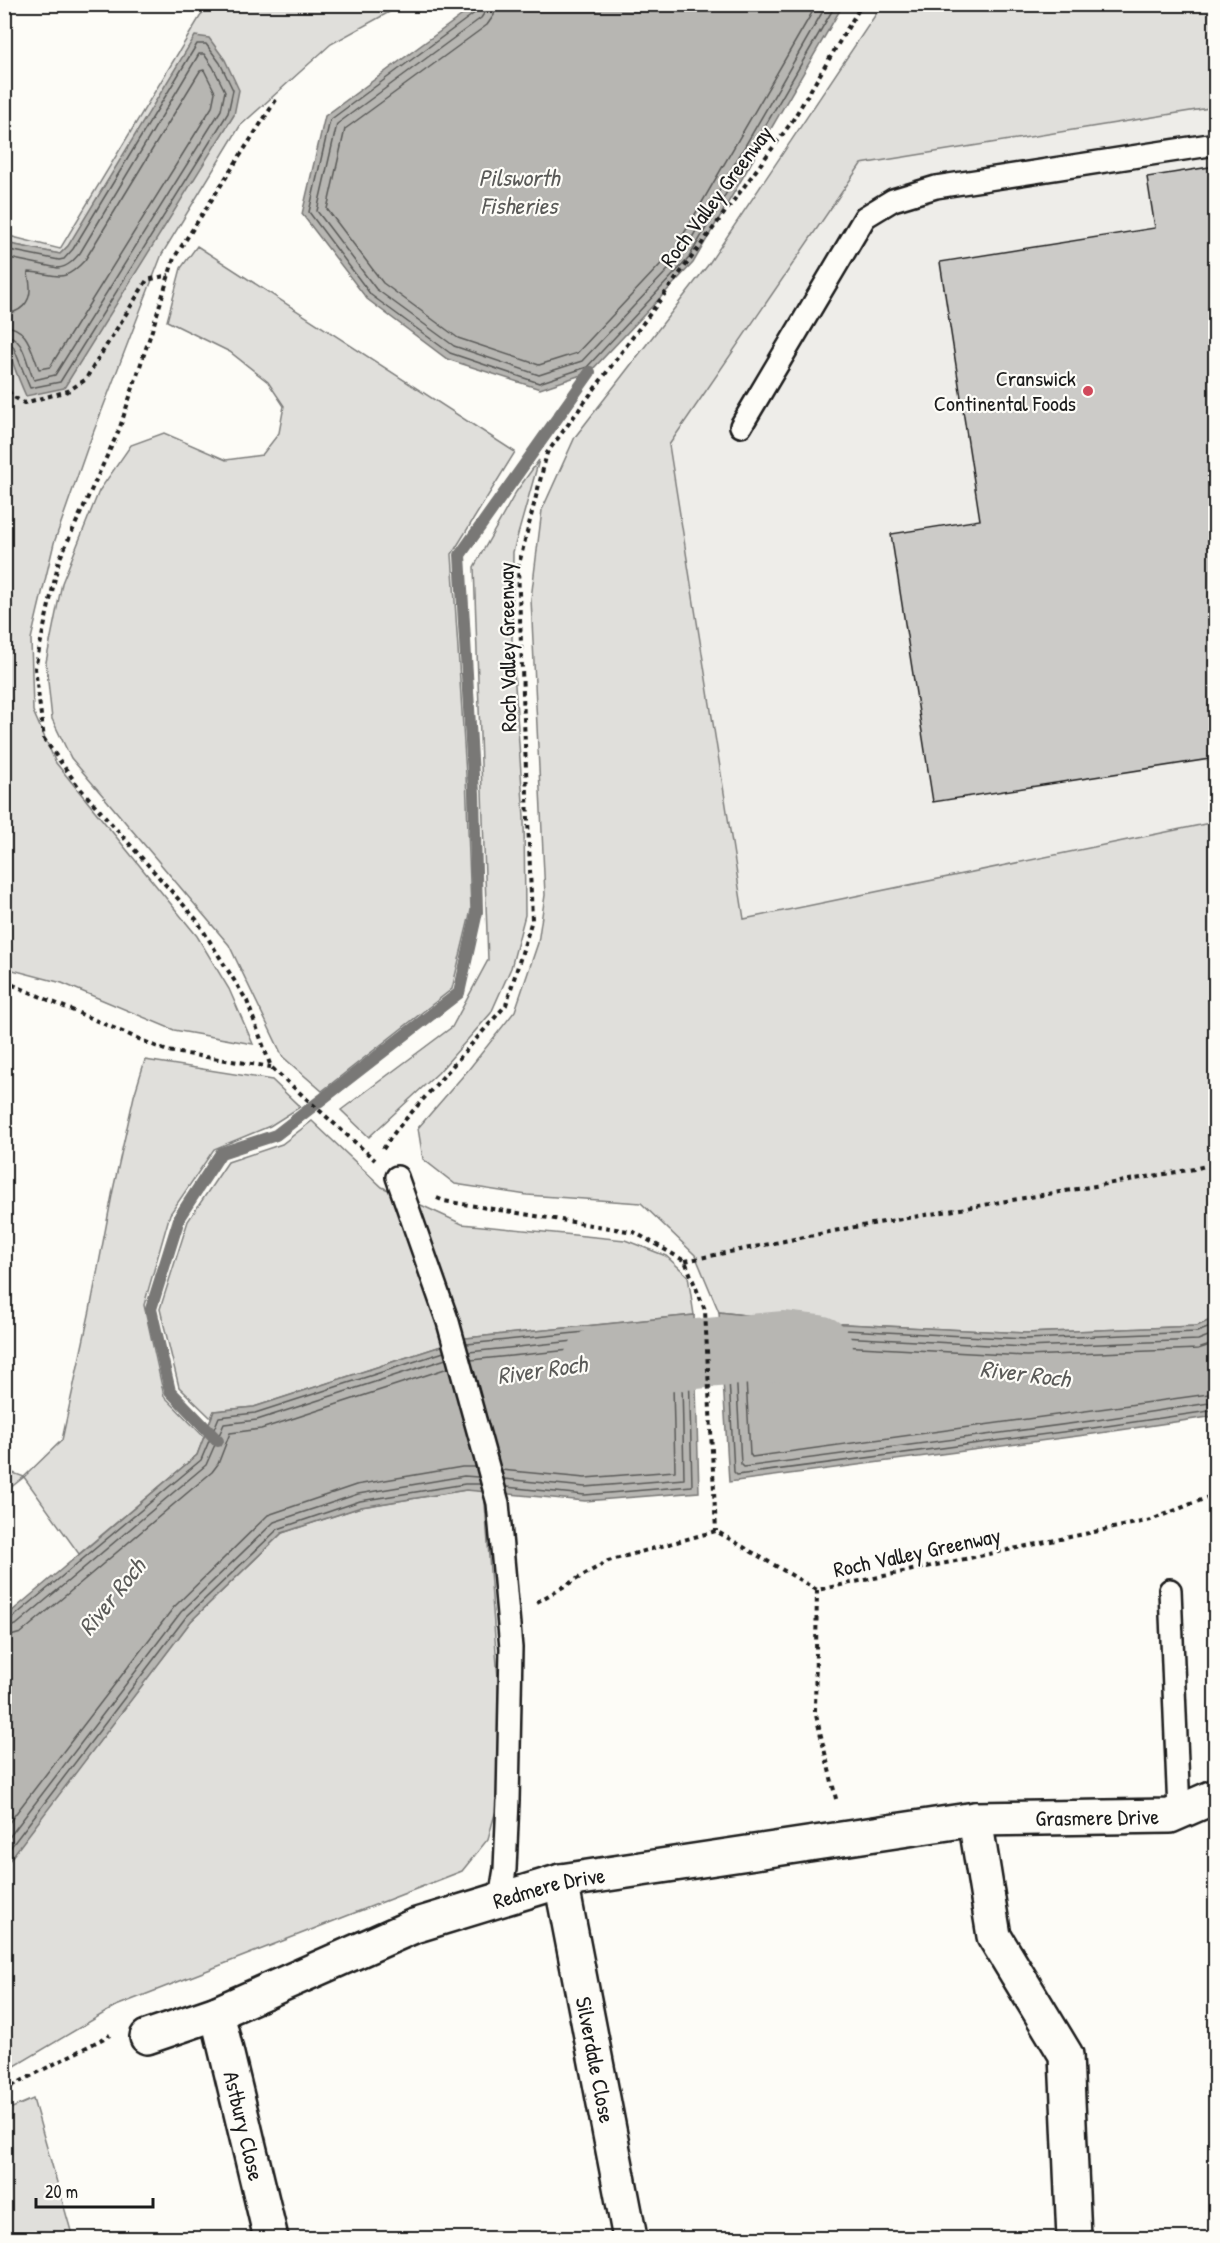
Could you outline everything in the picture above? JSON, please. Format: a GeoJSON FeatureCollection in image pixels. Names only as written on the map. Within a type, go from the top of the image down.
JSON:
{"type":"FeatureCollection","features":[{"type":"Feature","properties":{"kind":"street","name":"Grasmere Drive"},"geometry":{"type":"LineString","coordinates":[[975,1819],[1170,1816],[1215,1796]]}},
{"type":"Feature","properties":{"kind":"street","name":"Redmere Drive"},"geometry":{"type":"LineString","coordinates":[[147,2037],[217,2013],[414,1926],[561,1881],[975,1819]]}},
{"type":"Feature","properties":{"kind":"street"},"geometry":{"type":"LineString","coordinates":[[975,1819],[994,1936],[1066,2055],[1074,2238]]}},
{"type":"Feature","properties":{"kind":"street","name":"Silverdale Close"},"geometry":{"type":"LineString","coordinates":[[561,1881],[630,2238]]}},
{"type":"Feature","properties":{"kind":"street","name":"Astbury Close"},"geometry":{"type":"LineString","coordinates":[[217,2013],[271,2238]]}},
{"type":"Feature","properties":{"kind":"lane"},"geometry":{"type":"LineString","coordinates":[[741,426],[865,217],[893,200],[936,187],[1215,144]]}},
{"type":"Feature","properties":{"kind":"lane"},"geometry":{"type":"LineString","coordinates":[[397,1177],[448,1322],[498,1503],[511,1659],[505,1869],[500,1899]]}},
{"type":"Feature","properties":{"kind":"lane"},"geometry":{"type":"LineString","coordinates":[[1170,1590],[1179,1812]]}},
{"type":"Feature","properties":{"kind":"path","name":"Roch Valley Greenway"},"geometry":{"type":"LineString","coordinates":[[271,1067],[375,1160],[397,1129],[506,1005],[532,921],[518,568],[547,453],[791,123],[862,4]]}},
{"type":"Feature","properties":{"kind":"path"},"geometry":{"type":"LineString","coordinates":[[4,981],[167,1051],[271,1067],[247,1001],[196,919],[78,786],[44,739],[35,668],[59,560],[118,430],[174,258],[276,100]]}},
{"type":"Feature","properties":{"kind":"path"},"geometry":{"type":"LineString","coordinates":[[4,382],[12,396],[24,403],[68,391],[85,380],[147,280],[169,275]]}},
{"type":"Feature","properties":{"kind":"path"},"geometry":{"type":"LineString","coordinates":[[685,1261],[849,1228],[1182,1171],[1215,1163]]}},
{"type":"Feature","properties":{"kind":"path"},"geometry":{"type":"LineString","coordinates":[[397,1177],[444,1201],[634,1232],[685,1261],[705,1310],[716,1531],[608,1561],[509,1618]]}},
{"type":"Feature","properties":{"kind":"path","name":"Roch Valley Greenway"},"geometry":{"type":"LineString","coordinates":[[716,1531],[817,1590],[1151,1520],[1215,1494]]}},
{"type":"Feature","properties":{"kind":"path"},"geometry":{"type":"LineString","coordinates":[[817,1590],[815,1711],[846,1840]]}},
{"type":"Feature","properties":{"kind":"path"},"geometry":{"type":"LineString","coordinates":[[4,2090],[103,2038]]}},
{"type":"Feature","properties":{"kind":"shaded area"},"geometry":{"type":"Polygon","coordinates":[[[1202,4],[1215,10],[1215,107],[861,164],[669,445],[744,919],[1215,822],[1215,1318],[1197,1326],[1026,1333],[805,1322],[719,1312],[695,1255],[641,1203],[527,1195],[455,1184],[423,1159],[418,1128],[515,1011],[538,943],[545,895],[531,599],[542,510],[575,437],[708,265],[882,5],[1202,4]]]}},
{"type":"Feature","properties":{"kind":"shaded area"},"geometry":{"type":"Polygon","coordinates":[[[207,5],[402,5],[331,44],[240,126],[162,254],[87,449],[54,543],[31,639],[33,711],[56,763],[197,936],[229,989],[253,1044],[174,1030],[62,983],[5,968],[4,321],[7,347],[195,175],[234,115],[60,254],[5,243],[5,235],[60,249],[207,5]]]}},
{"type":"Feature","properties":{"kind":"shaded area"},"geometry":{"type":"Polygon","coordinates":[[[1215,107],[1215,822],[743,920],[669,445],[861,164],[1215,107]]]}},
{"type":"Feature","properties":{"kind":"shaded area"},"geometry":{"type":"Polygon","coordinates":[[[197,246],[515,452],[452,554],[466,775],[471,910],[452,989],[322,1091],[283,1057],[229,945],[71,758],[52,719],[46,662],[62,583],[99,491],[131,445],[164,433],[226,460],[262,455],[279,433],[284,406],[268,382],[230,352],[167,321],[181,268],[197,246]]]}},
{"type":"Feature","properties":{"kind":"shaded area"},"geometry":{"type":"Polygon","coordinates":[[[539,460],[513,552],[512,641],[524,817],[525,915],[511,968],[491,1013],[438,1073],[369,1137],[341,1110],[452,1027],[488,960],[474,567],[516,492],[539,460]]]}},
{"type":"Feature","properties":{"kind":"shaded area"},"geometry":{"type":"Polygon","coordinates":[[[145,1060],[272,1080],[300,1107],[270,1126],[214,1149],[170,1214],[144,1305],[164,1396],[204,1437],[197,1455],[79,1554],[24,1477],[62,1440],[113,1190],[134,1096],[145,1060]]]}},
{"type":"Feature","properties":{"kind":"shaded area"},"geometry":{"type":"Polygon","coordinates":[[[312,1121],[382,1187],[462,1224],[625,1240],[666,1256],[688,1276],[694,1315],[466,1338],[254,1407],[214,1411],[211,1418],[179,1387],[160,1309],[188,1221],[228,1162],[282,1144],[312,1121]]]}},
{"type":"Feature","properties":{"kind":"shaded area"},"geometry":{"type":"Polygon","coordinates":[[[5,1470],[24,1477],[5,1492],[5,1470]]]}},
{"type":"Feature","properties":{"kind":"shaded area"},"geometry":{"type":"Polygon","coordinates":[[[466,1490],[484,1490],[499,1692],[498,1803],[488,1839],[462,1871],[116,2006],[5,2072],[4,1866],[191,1621],[282,1533],[361,1507],[466,1490]]]}},
{"type":"Feature","properties":{"kind":"shaded area"},"geometry":{"type":"Polygon","coordinates":[[[33,2099],[73,2238],[5,2238],[5,2111],[33,2099]]]}},
{"type":"Feature","properties":{"kind":"water","name":"Pilsworth Fisheries"},"geometry":{"type":"Polygon","coordinates":[[[476,5],[843,5],[693,263],[590,372],[540,389],[447,359],[367,299],[302,214],[325,116],[476,5]]]}},
{"type":"Feature","properties":{"kind":"water"},"geometry":{"type":"Polygon","coordinates":[[[195,36],[209,38],[225,60],[239,90],[234,115],[64,388],[26,396],[10,355],[6,331],[8,287],[5,283],[5,243],[60,254],[68,246],[195,36]]]}},
{"type":"Feature","properties":{"kind":"water"},"geometry":{"type":"Polygon","coordinates":[[[719,1312],[805,1322],[1026,1333],[1197,1326],[1215,1318],[1215,1416],[729,1482],[719,1312]]]}},
{"type":"Feature","properties":{"kind":"water"},"geometry":{"type":"Polygon","coordinates":[[[694,1315],[699,1492],[585,1501],[466,1490],[361,1507],[282,1533],[191,1621],[5,1866],[5,1617],[197,1455],[214,1411],[254,1407],[466,1338],[694,1315]]]}},
{"type":"Feature","properties":{"kind":"building","name":"Cranswick Continental Foods"},"geometry":{"type":"Polygon","coordinates":[[[1216,166],[1216,758],[933,802],[891,534],[980,520],[940,262],[1155,228],[1147,177],[1216,166]]]}},
{"type":"Feature","properties":{"kind":"waterway"},"geometry":{"type":"LineString","coordinates":[[218,1441],[170,1391],[151,1309],[180,1216],[221,1153],[276,1135],[459,993],[477,912],[474,793],[460,555],[590,372]]}},
{"type":"Feature","properties":{"kind":"waterway","name":"River Roch"},"geometry":{"type":"LineString","coordinates":[[598,1363],[783,1346],[818,1350]]}},
{"type":"Feature","properties":{"kind":"place","name":"Cranswick Continental Foods"},"geometry":{"type":"Point","coordinates":[1088,391]}}]}
